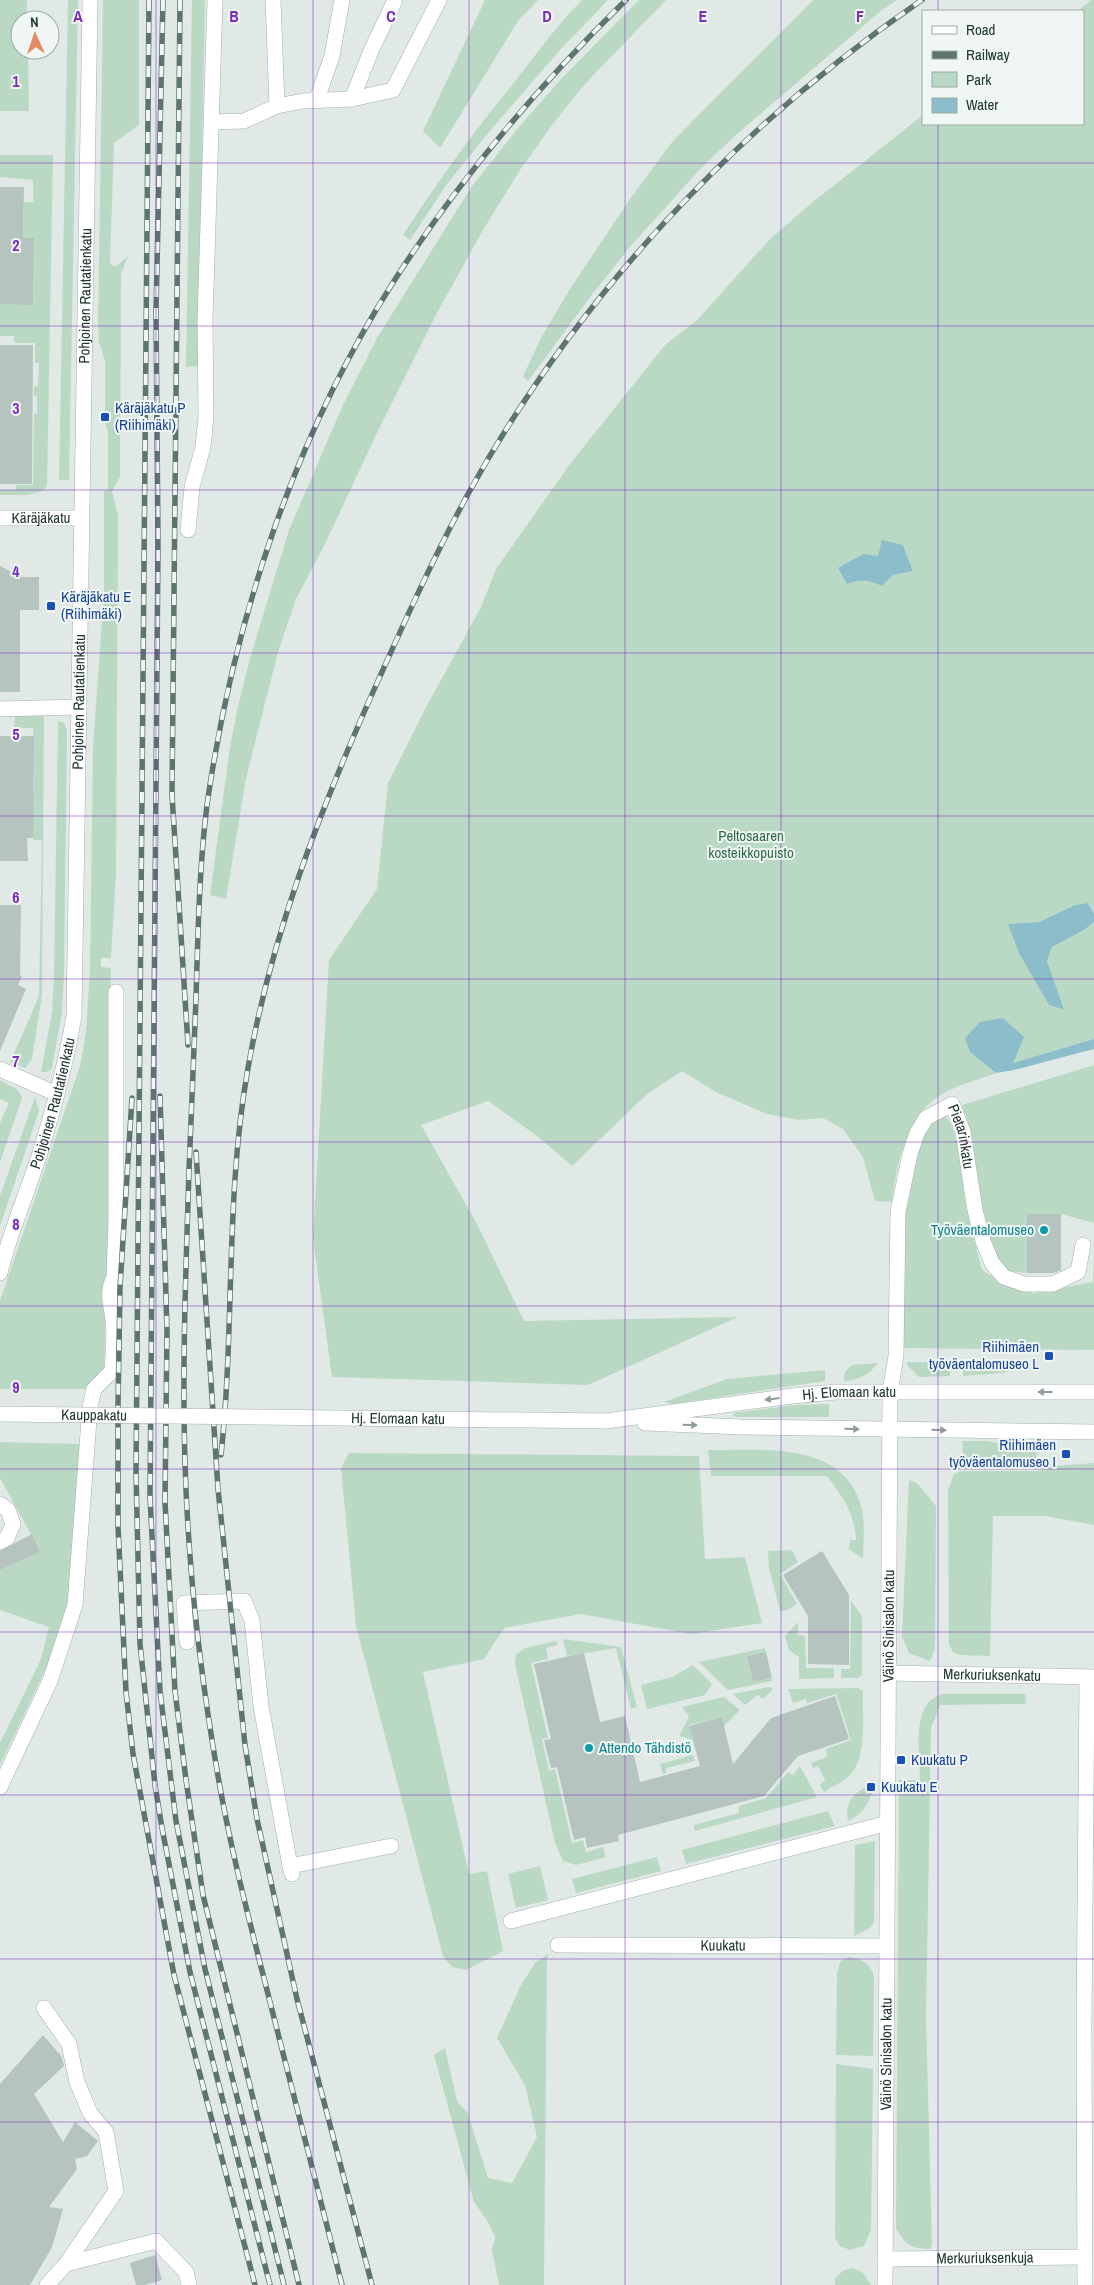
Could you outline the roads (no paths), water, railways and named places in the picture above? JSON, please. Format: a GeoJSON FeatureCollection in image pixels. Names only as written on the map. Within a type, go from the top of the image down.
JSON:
{"type":"FeatureCollection","features":[{"type":"Feature","properties":{"kind":"street","name":"Pohjoinen Rautatienkatu"},"geometry":{"type":"LineString","coordinates":[[0,1273],[4,1248],[39,1155],[57,1094],[73,1025],[76,991],[90,0]]}},
{"type":"Feature","properties":{"kind":"street"},"geometry":{"type":"LineString","coordinates":[[188,530],[192,487],[203,447],[206,417],[205,321],[215,0]]}},
{"type":"Feature","properties":{"kind":"street"},"geometry":{"type":"LineString","coordinates":[[273,0],[276,106]]}},
{"type":"Feature","properties":{"kind":"street"},"geometry":{"type":"LineString","coordinates":[[317,100],[332,56],[342,0]]}},
{"type":"Feature","properties":{"kind":"street"},"geometry":{"type":"LineString","coordinates":[[352,99],[370,51],[396,0]]}},
{"type":"Feature","properties":{"kind":"street"},"geometry":{"type":"LineString","coordinates":[[212,122],[244,121],[276,106],[317,100],[352,99],[393,90],[439,0]]}},
{"type":"Feature","properties":{"kind":"street","name":"Käräjäkatu"},"geometry":{"type":"LineString","coordinates":[[0,518],[82,518]]}},
{"type":"Feature","properties":{"kind":"street"},"geometry":{"type":"LineString","coordinates":[[0,709],[79,707]]}},
{"type":"Feature","properties":{"kind":"street"},"geometry":{"type":"LineString","coordinates":[[0,1788],[50,1681],[76,1605],[90,1407],[94,1390],[112,1370],[113,1320],[110,1305],[110,1285],[114,1278],[116,1218],[116,992]]}},
{"type":"Feature","properties":{"kind":"street"},"geometry":{"type":"LineString","coordinates":[[0,1069],[57,1094]]}},
{"type":"Feature","properties":{"kind":"street","name":"Pietarinkatu"},"geometry":{"type":"LineString","coordinates":[[890,1392],[896,1356],[898,1212],[910,1154],[917,1133],[926,1118],[952,1104],[963,1132],[975,1210],[983,1241],[992,1263],[1004,1277],[1024,1284],[1053,1284],[1078,1272],[1083,1245]]}},
{"type":"Feature","properties":{"kind":"street","name":"Hj. Elomaan katu"},"geometry":{"type":"LineString","coordinates":[[606,1421],[792,1396],[836,1392],[1094,1392]]}},
{"type":"Feature","properties":{"kind":"street"},"geometry":{"type":"LineString","coordinates":[[890,1392],[890,1430]]}},
{"type":"Feature","properties":{"kind":"street","name":"Kauppakatu"},"geometry":{"type":"LineString","coordinates":[[0,1414],[188,1416]]}},
{"type":"Feature","properties":{"kind":"street","name":"Hj. Elomaan katu"},"geometry":{"type":"LineString","coordinates":[[188,1416],[606,1421],[741,1427],[1094,1432]]}},
{"type":"Feature","properties":{"kind":"street","name":"Väinö Sinisalon katu"},"geometry":{"type":"LineString","coordinates":[[885,2285],[890,1430]]}},
{"type":"Feature","properties":{"kind":"street"},"geometry":{"type":"LineString","coordinates":[[0,1504],[8,1510],[13,1524],[7,1538],[0,1542]]}},
{"type":"Feature","properties":{"kind":"street"},"geometry":{"type":"LineString","coordinates":[[187,1642],[184,1603],[244,1601],[252,1620],[260,1706],[291,1871],[391,1846]]}},
{"type":"Feature","properties":{"kind":"street","name":"Merkuriuksenkatu"},"geometry":{"type":"LineString","coordinates":[[888,1673],[1090,1677]]}},
{"type":"Feature","properties":{"kind":"street"},"geometry":{"type":"LineString","coordinates":[[1085,2285],[1090,1677]]}},
{"type":"Feature","properties":{"kind":"street"},"geometry":{"type":"LineString","coordinates":[[511,1921],[888,1822]]}},
{"type":"Feature","properties":{"kind":"street","name":"Kuukatu"},"geometry":{"type":"LineString","coordinates":[[558,1945],[887,1946]]}},
{"type":"Feature","properties":{"kind":"street"},"geometry":{"type":"LineString","coordinates":[[44,2008],[70,2044],[77,2082],[90,2113],[106,2132],[116,2191],[52,2282]]}},
{"type":"Feature","properties":{"kind":"street"},"geometry":{"type":"LineString","coordinates":[[66,2264],[156,2241],[186,2272],[189,2285]]}},
{"type":"Feature","properties":{"kind":"street","name":"Merkuriuksenkuja"},"geometry":{"type":"LineString","coordinates":[[885,2259],[1084,2257]]}},
{"type":"Feature","properties":{"kind":"water"},"geometry":{"type":"Polygon","coordinates":[[[882,540],[903,545],[913,571],[893,575],[882,586],[865,581],[847,584],[838,568],[863,554],[878,556],[882,540]]]}},
{"type":"Feature","properties":{"kind":"water"},"geometry":{"type":"Polygon","coordinates":[[[1088,903],[1094,914],[1094,922],[1084,930],[1052,947],[1047,961],[1064,1010],[1049,1005],[1019,953],[1008,924],[1039,922],[1075,905],[1088,903]]]}},
{"type":"Feature","properties":{"kind":"water"},"geometry":{"type":"Polygon","coordinates":[[[1003,1018],[1024,1037],[1013,1063],[1094,1039],[1094,1049],[996,1073],[970,1052],[965,1038],[980,1022],[1003,1018]]]}},
{"type":"Feature","properties":{"kind":"railway"},"geometry":{"type":"LineString","coordinates":[[149,0],[136,1472],[140,1644],[155,1785],[190,1972],[270,2285]]}},
{"type":"Feature","properties":{"kind":"railway"},"geometry":{"type":"LineString","coordinates":[[163,0],[156,311],[158,544],[150,1497],[160,1691],[176,1821],[205,1969],[284,2285]]}},
{"type":"Feature","properties":{"kind":"railway"},"geometry":{"type":"LineString","coordinates":[[180,0],[172,795],[188,1045]]}},
{"type":"Feature","properties":{"kind":"railway"},"geometry":{"type":"LineString","coordinates":[[342,2285],[229,1833],[206,1698],[192,1580],[185,1462],[185,1316],[199,902],[207,805],[218,736],[251,600],[273,533],[298,467],[326,403],[358,341],[419,243],[473,169],[562,65],[626,0]]}},
{"type":"Feature","properties":{"kind":"railway"},"geometry":{"type":"LineString","coordinates":[[221,1455],[228,1358],[236,1164],[248,1068],[258,1019],[283,923],[316,830],[353,738],[430,567],[468,494],[511,421],[559,352],[611,285],[666,221],[725,160],[788,103],[854,50],[922,0]]}},
{"type":"Feature","properties":{"kind":"railway"},"geometry":{"type":"LineString","coordinates":[[160,1096],[167,1331],[165,1502],[175,1691],[203,1895],[299,2285]]}},
{"type":"Feature","properties":{"kind":"railway"},"geometry":{"type":"LineString","coordinates":[[132,1098],[120,1287],[118,1406],[118,1526],[126,1692],[133,1754],[174,1975],[255,2285]]}},
{"type":"Feature","properties":{"kind":"railway"},"geometry":{"type":"LineString","coordinates":[[196,1152],[218,1489],[245,1745],[257,1819],[297,1999],[372,2285]]}},
{"type":"Feature","properties":{"kind":"place","name":"Käräjäkatu P (Riihimäki)"},"geometry":{"type":"Point","coordinates":[105,417]}},
{"type":"Feature","properties":{"kind":"place","name":"Käräjäkatu E (Riihimäki)"},"geometry":{"type":"Point","coordinates":[51,606]}},
{"type":"Feature","properties":{"kind":"place","name":"Työväentalomuseo"},"geometry":{"type":"Point","coordinates":[1044,1230]}},
{"type":"Feature","properties":{"kind":"place","name":"Riihimäen työväentalomuseo L"},"geometry":{"type":"Point","coordinates":[1049,1356]}},
{"type":"Feature","properties":{"kind":"place","name":"Riihimäen työväentalomuseo I"},"geometry":{"type":"Point","coordinates":[1066,1454]}},
{"type":"Feature","properties":{"kind":"place","name":"Attendo Tähdistö"},"geometry":{"type":"Point","coordinates":[589,1748]}},
{"type":"Feature","properties":{"kind":"place","name":"Kuukatu P"},"geometry":{"type":"Point","coordinates":[901,1760]}},
{"type":"Feature","properties":{"kind":"place","name":"Kuukatu E"},"geometry":{"type":"Point","coordinates":[871,1787]}},
{"type":"Feature","properties":{"kind":"park label","name":"Peltosaaren kosteikkopuisto"},"geometry":{"type":"Point","coordinates":[751,844]}}]}
